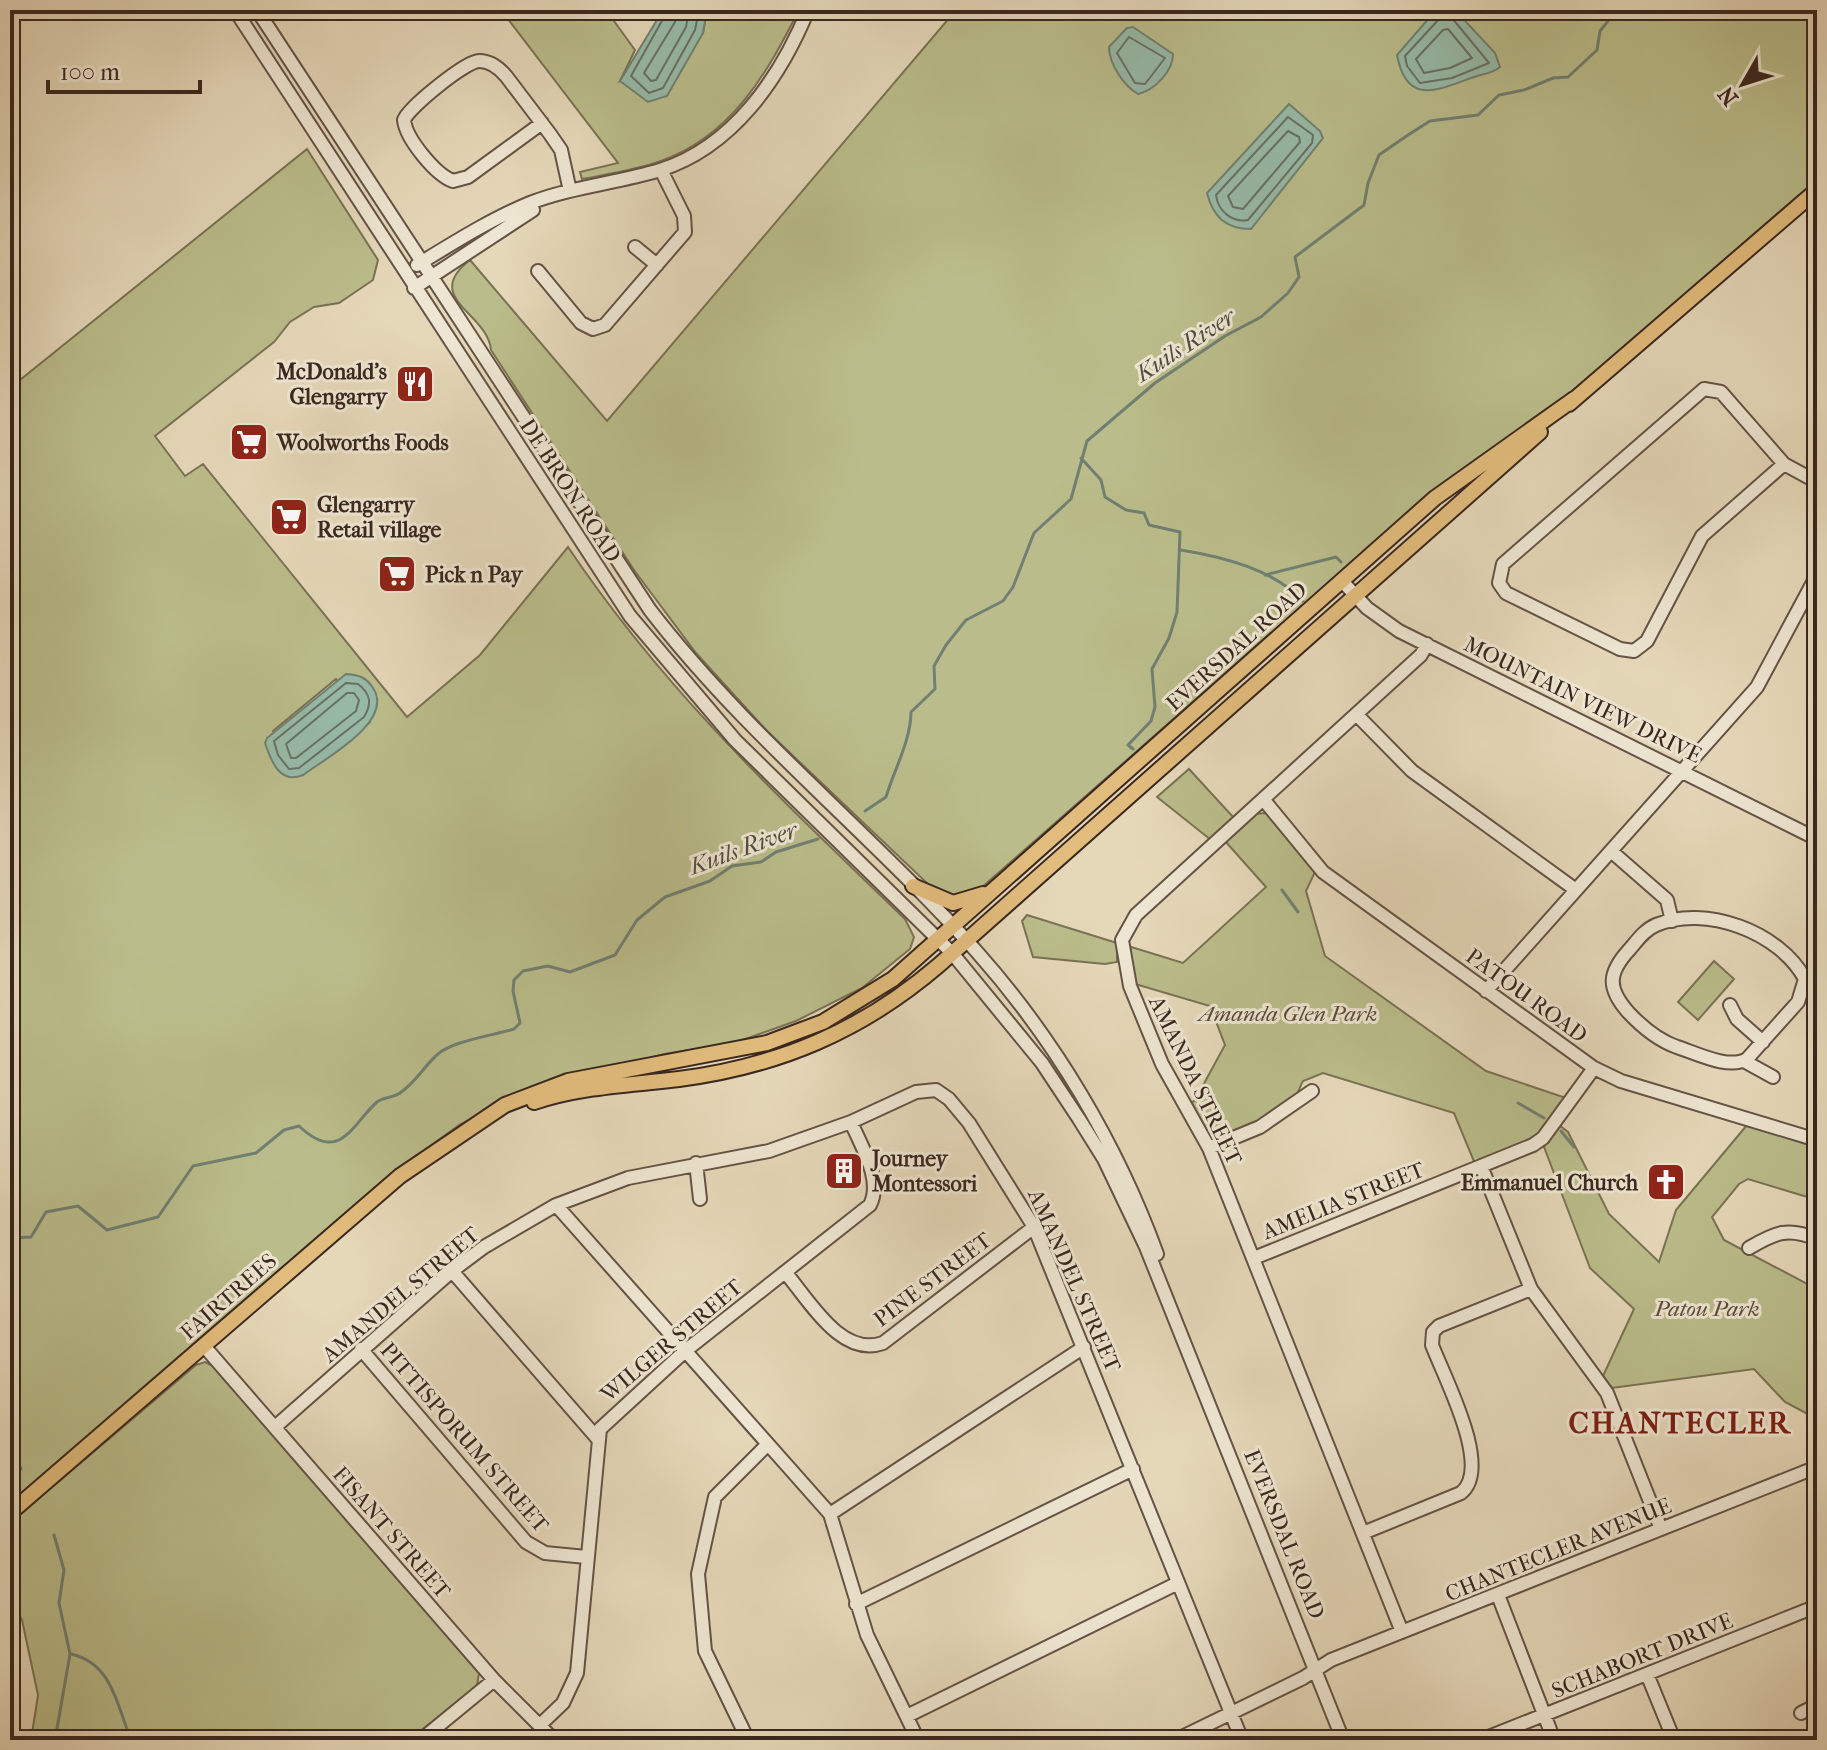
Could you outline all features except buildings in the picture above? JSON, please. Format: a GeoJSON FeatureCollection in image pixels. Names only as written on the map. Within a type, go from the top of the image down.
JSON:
{"type":"FeatureCollection","features":[{"type":"Feature","properties":{"kind":"main road","name":"EVERSDAL ROAD"},"geometry":{"type":"LineString","coordinates":[[967,941],[1574,399],[1817,190]]}},
{"type":"Feature","properties":{"kind":"main road","name":"EVERSDAL ROAD"},"geometry":{"type":"LineString","coordinates":[[953,926],[1457,480],[1574,399]]}},
{"type":"Feature","properties":{"kind":"main road"},"geometry":{"type":"LineString","coordinates":[[913,886],[953,903],[965,902],[997,887]]}},
{"type":"Feature","properties":{"kind":"main road","name":"FAIRTREES"},"geometry":{"type":"LineString","coordinates":[[10,1513],[400,1176],[505,1105],[568,1081],[743,1049],[813,1026],[866,998],[953,926]]}},
{"type":"Feature","properties":{"kind":"main road","name":"FAIRTREES"},"geometry":{"type":"LineString","coordinates":[[481,1121],[559,1095],[744,1068],[808,1049],[871,1017],[906,993],[967,941]]}},
{"type":"Feature","properties":{"kind":"street","name":"DE BRON ROAD"},"geometry":{"type":"LineString","coordinates":[[235,10],[622,603],[669,665],[735,740],[940,939]]}},
{"type":"Feature","properties":{"kind":"street","name":"DE BRON ROAD"},"geometry":{"type":"LineString","coordinates":[[257,10],[611,555],[667,632],[710,685],[790,768],[953,926]]}},
{"type":"Feature","properties":{"kind":"street"},"geometry":{"type":"LineString","coordinates":[[404,273],[531,203],[661,170],[704,150],[742,117],[775,76],[808,10]]}},
{"type":"Feature","properties":{"kind":"street"},"geometry":{"type":"LineString","coordinates":[[542,123],[468,177],[453,181],[443,175],[412,139],[404,120],[411,108],[469,64],[481,61],[502,71],[542,123],[561,150],[570,191]]}},
{"type":"Feature","properties":{"kind":"street"},"geometry":{"type":"LineString","coordinates":[[538,271],[581,323],[593,329],[611,319],[682,237],[685,225],[661,170]]}},
{"type":"Feature","properties":{"kind":"street"},"geometry":{"type":"LineString","coordinates":[[414,288],[552,197]]}},
{"type":"Feature","properties":{"kind":"street"},"geometry":{"type":"LineString","coordinates":[[635,247],[657,265]]}},
{"type":"Feature","properties":{"kind":"street"},"geometry":{"type":"LineString","coordinates":[[1784,464],[1702,536],[1647,641],[1638,650],[1620,649],[1500,587],[1498,575],[1503,564],[1704,389],[1721,392],[1784,464],[1817,482]]}},
{"type":"Feature","properties":{"kind":"street"},"geometry":{"type":"LineString","coordinates":[[1486,991],[1762,681],[1817,575]]}},
{"type":"Feature","properties":{"kind":"street","name":"MOUNTAIN VIEW DRIVE"},"geometry":{"type":"LineString","coordinates":[[1342,581],[1355,596],[1399,631],[1817,839]]}},
{"type":"Feature","properties":{"kind":"street","name":"AMANDA STREET"},"geometry":{"type":"LineString","coordinates":[[1402,1632],[1209,1148],[1144,1022],[1125,969],[1122,940],[1136,915],[1421,655],[1427,644]]}},
{"type":"Feature","properties":{"kind":"street"},"geometry":{"type":"LineString","coordinates":[[1356,714],[1412,771],[1576,890]]}},
{"type":"Feature","properties":{"kind":"street","name":"PATOU ROAD"},"geometry":{"type":"LineString","coordinates":[[1263,799],[1323,872],[1594,1068],[1621,1081],[1817,1140]]}},
{"type":"Feature","properties":{"kind":"street"},"geometry":{"type":"LineString","coordinates":[[1611,851],[1667,900],[1672,921]]}},
{"type":"Feature","properties":{"kind":"street"},"geometry":{"type":"LineString","coordinates":[[1672,921],[1709,921],[1742,926],[1781,950],[1811,978],[1798,1002],[1744,1061],[1733,1063],[1666,1043],[1635,1019],[1613,993],[1611,980],[1616,965],[1647,930],[1672,921]]}},
{"type":"Feature","properties":{"kind":"street","name":"EVERSDAL ROAD"},"geometry":{"type":"LineString","coordinates":[[953,926],[1031,1019],[1095,1118],[1137,1205],[1187,1344],[1343,1740]]}},
{"type":"Feature","properties":{"kind":"street","name":"EVERSDAL ROAD"},"geometry":{"type":"LineString","coordinates":[[940,939],[1042,1063],[1104,1159],[1187,1344]]}},
{"type":"Feature","properties":{"kind":"street"},"geometry":{"type":"LineString","coordinates":[[1730,1005],[1737,1019],[1763,1042]]}},
{"type":"Feature","properties":{"kind":"street"},"geometry":{"type":"LineString","coordinates":[[1744,1061],[1773,1077]]}},
{"type":"Feature","properties":{"kind":"street","name":"AMELIA STREET"},"geometry":{"type":"LineString","coordinates":[[1254,1258],[1540,1141],[1594,1068]]}},
{"type":"Feature","properties":{"kind":"street","name":"AMANDEL STREET"},"geometry":{"type":"LineString","coordinates":[[275,1427],[452,1271],[484,1247],[556,1205],[628,1178],[769,1151],[851,1122],[916,1092],[929,1089],[941,1092],[995,1160],[1034,1227],[1133,1469],[1176,1584],[1242,1740]]}},
{"type":"Feature","properties":{"kind":"street"},"geometry":{"type":"LineString","coordinates":[[1209,1148],[1260,1127],[1312,1091]]}},
{"type":"Feature","properties":{"kind":"street","name":"WILGER STREET"},"geometry":{"type":"LineString","coordinates":[[597,1438],[608,1420],[685,1351],[866,1209],[873,1199],[873,1178],[851,1122]]}},
{"type":"Feature","properties":{"kind":"street"},"geometry":{"type":"LineString","coordinates":[[696,1163],[700,1199]]}},
{"type":"Feature","properties":{"kind":"street"},"geometry":{"type":"LineString","coordinates":[[1481,1166],[1531,1289],[1607,1393],[1661,1529]]}},
{"type":"Feature","properties":{"kind":"street"},"geometry":{"type":"LineString","coordinates":[[556,1205],[830,1514],[867,1635],[918,1740]]}},
{"type":"Feature","properties":{"kind":"street","name":"PINE STREET"},"geometry":{"type":"LineString","coordinates":[[785,1272],[840,1336],[857,1346],[869,1348],[883,1343],[1034,1227]]}},
{"type":"Feature","properties":{"kind":"street"},"geometry":{"type":"LineString","coordinates":[[1749,1248],[1780,1231],[1797,1231],[1817,1239]]}},
{"type":"Feature","properties":{"kind":"street"},"geometry":{"type":"LineString","coordinates":[[452,1271],[597,1438],[573,1687],[563,1703],[540,1725]]}},
{"type":"Feature","properties":{"kind":"street"},"geometry":{"type":"LineString","coordinates":[[1363,1533],[1454,1496],[1470,1485],[1473,1469],[1471,1448],[1432,1336],[1439,1326],[1531,1289]]}},
{"type":"Feature","properties":{"kind":"street","name":"FISANT STREET"},"geometry":{"type":"LineString","coordinates":[[204,1346],[494,1680],[554,1740]]}},
{"type":"Feature","properties":{"kind":"street"},"geometry":{"type":"LineString","coordinates":[[830,1514],[1084,1347]]}},
{"type":"Feature","properties":{"kind":"street","name":"PITTISPORUM STREET"},"geometry":{"type":"LineString","coordinates":[[361,1349],[526,1542],[545,1553],[586,1557]]}},
{"type":"Feature","properties":{"kind":"street"},"geometry":{"type":"LineString","coordinates":[[748,1740],[705,1651],[698,1574],[715,1497],[768,1444]]}},
{"type":"Feature","properties":{"kind":"street"},"geometry":{"type":"LineString","coordinates":[[856,1604],[1133,1469]]}},
{"type":"Feature","properties":{"kind":"street","name":"CHANTECLER AVENUE"},"geometry":{"type":"LineString","coordinates":[[1176,1740],[1331,1660],[1816,1469]]}},
{"type":"Feature","properties":{"kind":"street"},"geometry":{"type":"LineString","coordinates":[[907,1716],[1176,1584]]}},
{"type":"Feature","properties":{"kind":"street"},"geometry":{"type":"LineString","coordinates":[[1498,1595],[1554,1740]]}},
{"type":"Feature","properties":{"kind":"street","name":"SCHABORT DRIVE"},"geometry":{"type":"LineString","coordinates":[[1481,1740],[1817,1606]]}},
{"type":"Feature","properties":{"kind":"street"},"geometry":{"type":"LineString","coordinates":[[1647,1674],[1674,1740]]}},
{"type":"Feature","properties":{"kind":"street"},"geometry":{"type":"LineString","coordinates":[[421,1740],[494,1680]]}},
{"type":"Feature","properties":{"kind":"street"},"geometry":{"type":"LineString","coordinates":[[1801,1713],[1817,1705]]}},
{"type":"Feature","properties":{"kind":"green space"},"geometry":{"type":"Polygon","coordinates":[[[501,10],[606,10],[635,50],[620,81],[703,33],[707,10],[799,10],[774,57],[745,100],[708,136],[661,161],[582,179],[580,172],[618,163],[501,10]]]}},
{"type":"Feature","properties":{"kind":"green space"},"geometry":{"type":"Polygon","coordinates":[[[956,10],[1817,10],[1817,184],[1572,395],[1408,513],[973,895],[951,896],[932,888],[767,731],[696,653],[634,570],[491,350],[480,326],[454,295],[452,285],[457,273],[470,260],[607,421],[956,10]]]}},
{"type":"Feature","properties":{"kind":"green space"},"geometry":{"type":"Polygon","coordinates":[[[307,149],[378,260],[373,280],[339,303],[314,307],[290,322],[274,342],[155,436],[185,476],[203,464],[407,717],[480,655],[568,547],[644,650],[685,697],[769,787],[905,919],[914,937],[910,949],[862,988],[796,1021],[734,1043],[664,1054],[519,1093],[459,1125],[388,1177],[10,1504],[10,388],[307,149]],[[336,679],[273,731],[303,775],[370,722],[336,679]]]}},
{"type":"Feature","properties":{"kind":"green space"},"geometry":{"type":"Polygon","coordinates":[[[1189,769],[1234,818],[1211,840],[1157,797],[1189,769]]]}},
{"type":"Feature","properties":{"kind":"green space","name":"Amanda Glen Park"},"geometry":{"type":"Polygon","coordinates":[[[1266,813],[1315,872],[1306,891],[1325,956],[1486,1071],[1566,1098],[1535,1139],[1475,1164],[1454,1113],[1323,1073],[1303,1081],[1293,1098],[1271,1114],[1229,1134],[1210,1137],[1190,1104],[1225,1045],[1210,1006],[1135,984],[1128,946],[1183,963],[1266,887],[1225,841],[1254,814],[1266,813]]]}},
{"type":"Feature","properties":{"kind":"green space"},"geometry":{"type":"Polygon","coordinates":[[[1027,915],[1117,943],[1117,962],[1105,964],[1033,957],[1022,921],[1027,915]]]}},
{"type":"Feature","properties":{"kind":"green space"},"geometry":{"type":"Polygon","coordinates":[[[1714,961],[1734,979],[1698,1020],[1678,1002],[1714,961]]]}},
{"type":"Feature","properties":{"kind":"green space","name":"Patou Park"},"geometry":{"type":"Polygon","coordinates":[[[1559,1125],[1568,1132],[1609,1214],[1659,1262],[1676,1210],[1747,1125],[1817,1146],[1817,1200],[1748,1179],[1739,1184],[1712,1217],[1724,1240],[1817,1289],[1817,1419],[1785,1402],[1754,1369],[1612,1388],[1603,1376],[1634,1309],[1590,1268],[1544,1147],[1559,1125]]]}},
{"type":"Feature","properties":{"kind":"green space"},"geometry":{"type":"Polygon","coordinates":[[[205,1362],[215,1367],[479,1673],[477,1686],[409,1740],[31,1740],[38,1695],[22,1620],[10,1602],[10,1523],[196,1365],[205,1362]]]}},
{"type":"Feature","properties":{"kind":"water"},"geometry":{"type":"Polygon","coordinates":[[[663,10],[707,10],[703,33],[667,96],[648,102],[620,81],[663,10]]]}},
{"type":"Feature","properties":{"kind":"water"},"geometry":{"type":"Polygon","coordinates":[[[1436,10],[1455,10],[1495,53],[1500,67],[1439,89],[1417,89],[1409,83],[1397,55],[1436,10]]]}},
{"type":"Feature","properties":{"kind":"water"},"geometry":{"type":"Polygon","coordinates":[[[1133,27],[1173,54],[1170,67],[1162,79],[1138,94],[1118,74],[1109,47],[1127,28],[1133,27]]]}},
{"type":"Feature","properties":{"kind":"water"},"geometry":{"type":"Polygon","coordinates":[[[1289,104],[1320,131],[1323,138],[1251,229],[1234,227],[1217,215],[1207,193],[1289,104]]]}},
{"type":"Feature","properties":{"kind":"water"},"geometry":{"type":"Polygon","coordinates":[[[346,674],[362,677],[373,688],[377,701],[375,713],[367,726],[341,749],[303,775],[288,777],[282,774],[270,757],[265,743],[267,738],[346,674]]]}},
{"type":"Feature","properties":{"kind":"waterway","name":"Kuils River"},"geometry":{"type":"LineString","coordinates":[[865,811],[886,797],[905,744],[911,712],[935,689],[934,666],[946,645],[966,620],[1003,601],[1013,587],[1034,533],[1071,499],[1087,441],[1155,383],[1225,336],[1261,317],[1288,293],[1299,277],[1295,257],[1364,205],[1368,183],[1379,155],[1430,121],[1478,115],[1499,95],[1524,90],[1553,78],[1568,77],[1597,50],[1600,31],[1617,10]]}},
{"type":"Feature","properties":{"kind":"waterway"},"geometry":{"type":"LineString","coordinates":[[1081,458],[1101,480],[1105,497],[1126,510],[1144,513],[1149,525],[1180,532],[1177,612],[1169,638],[1152,669],[1155,707],[1151,721],[1128,745],[1133,749]]}},
{"type":"Feature","properties":{"kind":"waterway"},"geometry":{"type":"LineString","coordinates":[[1181,550],[1246,566],[1277,581],[1303,601]]}},
{"type":"Feature","properties":{"kind":"waterway"},"geometry":{"type":"LineString","coordinates":[[1265,575],[1336,557],[1341,562]]}},
{"type":"Feature","properties":{"kind":"waterway","name":"Kuils River"},"geometry":{"type":"LineString","coordinates":[[10,1238],[31,1237],[46,1212],[78,1206],[107,1230],[158,1217],[193,1166],[256,1153],[284,1130],[299,1126],[325,1142],[344,1137],[377,1102],[406,1088],[445,1049],[514,1029],[520,1023],[513,991],[514,980],[523,971],[548,966],[570,972],[615,955],[637,920],[665,897],[710,881],[732,866],[761,862],[776,852],[818,839]]}},
{"type":"Feature","properties":{"kind":"waterway"},"geometry":{"type":"LineString","coordinates":[[1282,890],[1298,912]]}},
{"type":"Feature","properties":{"kind":"waterway"},"geometry":{"type":"LineString","coordinates":[[1518,1103],[1544,1118]]}},
{"type":"Feature","properties":{"kind":"waterway"},"geometry":{"type":"LineString","coordinates":[[1561,1131],[1574,1147]]}},
{"type":"Feature","properties":{"kind":"waterway"},"geometry":{"type":"LineString","coordinates":[[10,1441],[21,1469]]}},
{"type":"Feature","properties":{"kind":"waterway"},"geometry":{"type":"LineString","coordinates":[[54,1535],[64,1570],[59,1603],[70,1654],[55,1740]]}},
{"type":"Feature","properties":{"kind":"waterway"},"geometry":{"type":"LineString","coordinates":[[71,1654],[96,1666],[104,1676],[117,1700],[131,1740]]}},
{"type":"Feature","properties":{"kind":"waterway"},"geometry":{"type":"LineString","coordinates":[[370,1740],[392,1737],[403,1740]]}},
{"type":"Feature","properties":{"kind":"place","name":"McDonald's Glengarry"},"geometry":{"type":"Point","coordinates":[415,384]}},
{"type":"Feature","properties":{"kind":"place","name":"Woolworths Foods"},"geometry":{"type":"Point","coordinates":[249,442]}},
{"type":"Feature","properties":{"kind":"place","name":"Glengarry Retail village"},"geometry":{"type":"Point","coordinates":[289,517]}},
{"type":"Feature","properties":{"kind":"place","name":"Pick n Pay"},"geometry":{"type":"Point","coordinates":[397,574]}},
{"type":"Feature","properties":{"kind":"place","name":"Journey Montessori"},"geometry":{"type":"Point","coordinates":[844,1171]}},
{"type":"Feature","properties":{"kind":"place","name":"Emmanuel Church"},"geometry":{"type":"Point","coordinates":[1666,1182]}},
{"type":"Feature","properties":{"kind":"district","name":"CHANTECLER"},"geometry":{"type":"Point","coordinates":[1680,1423]}}]}
